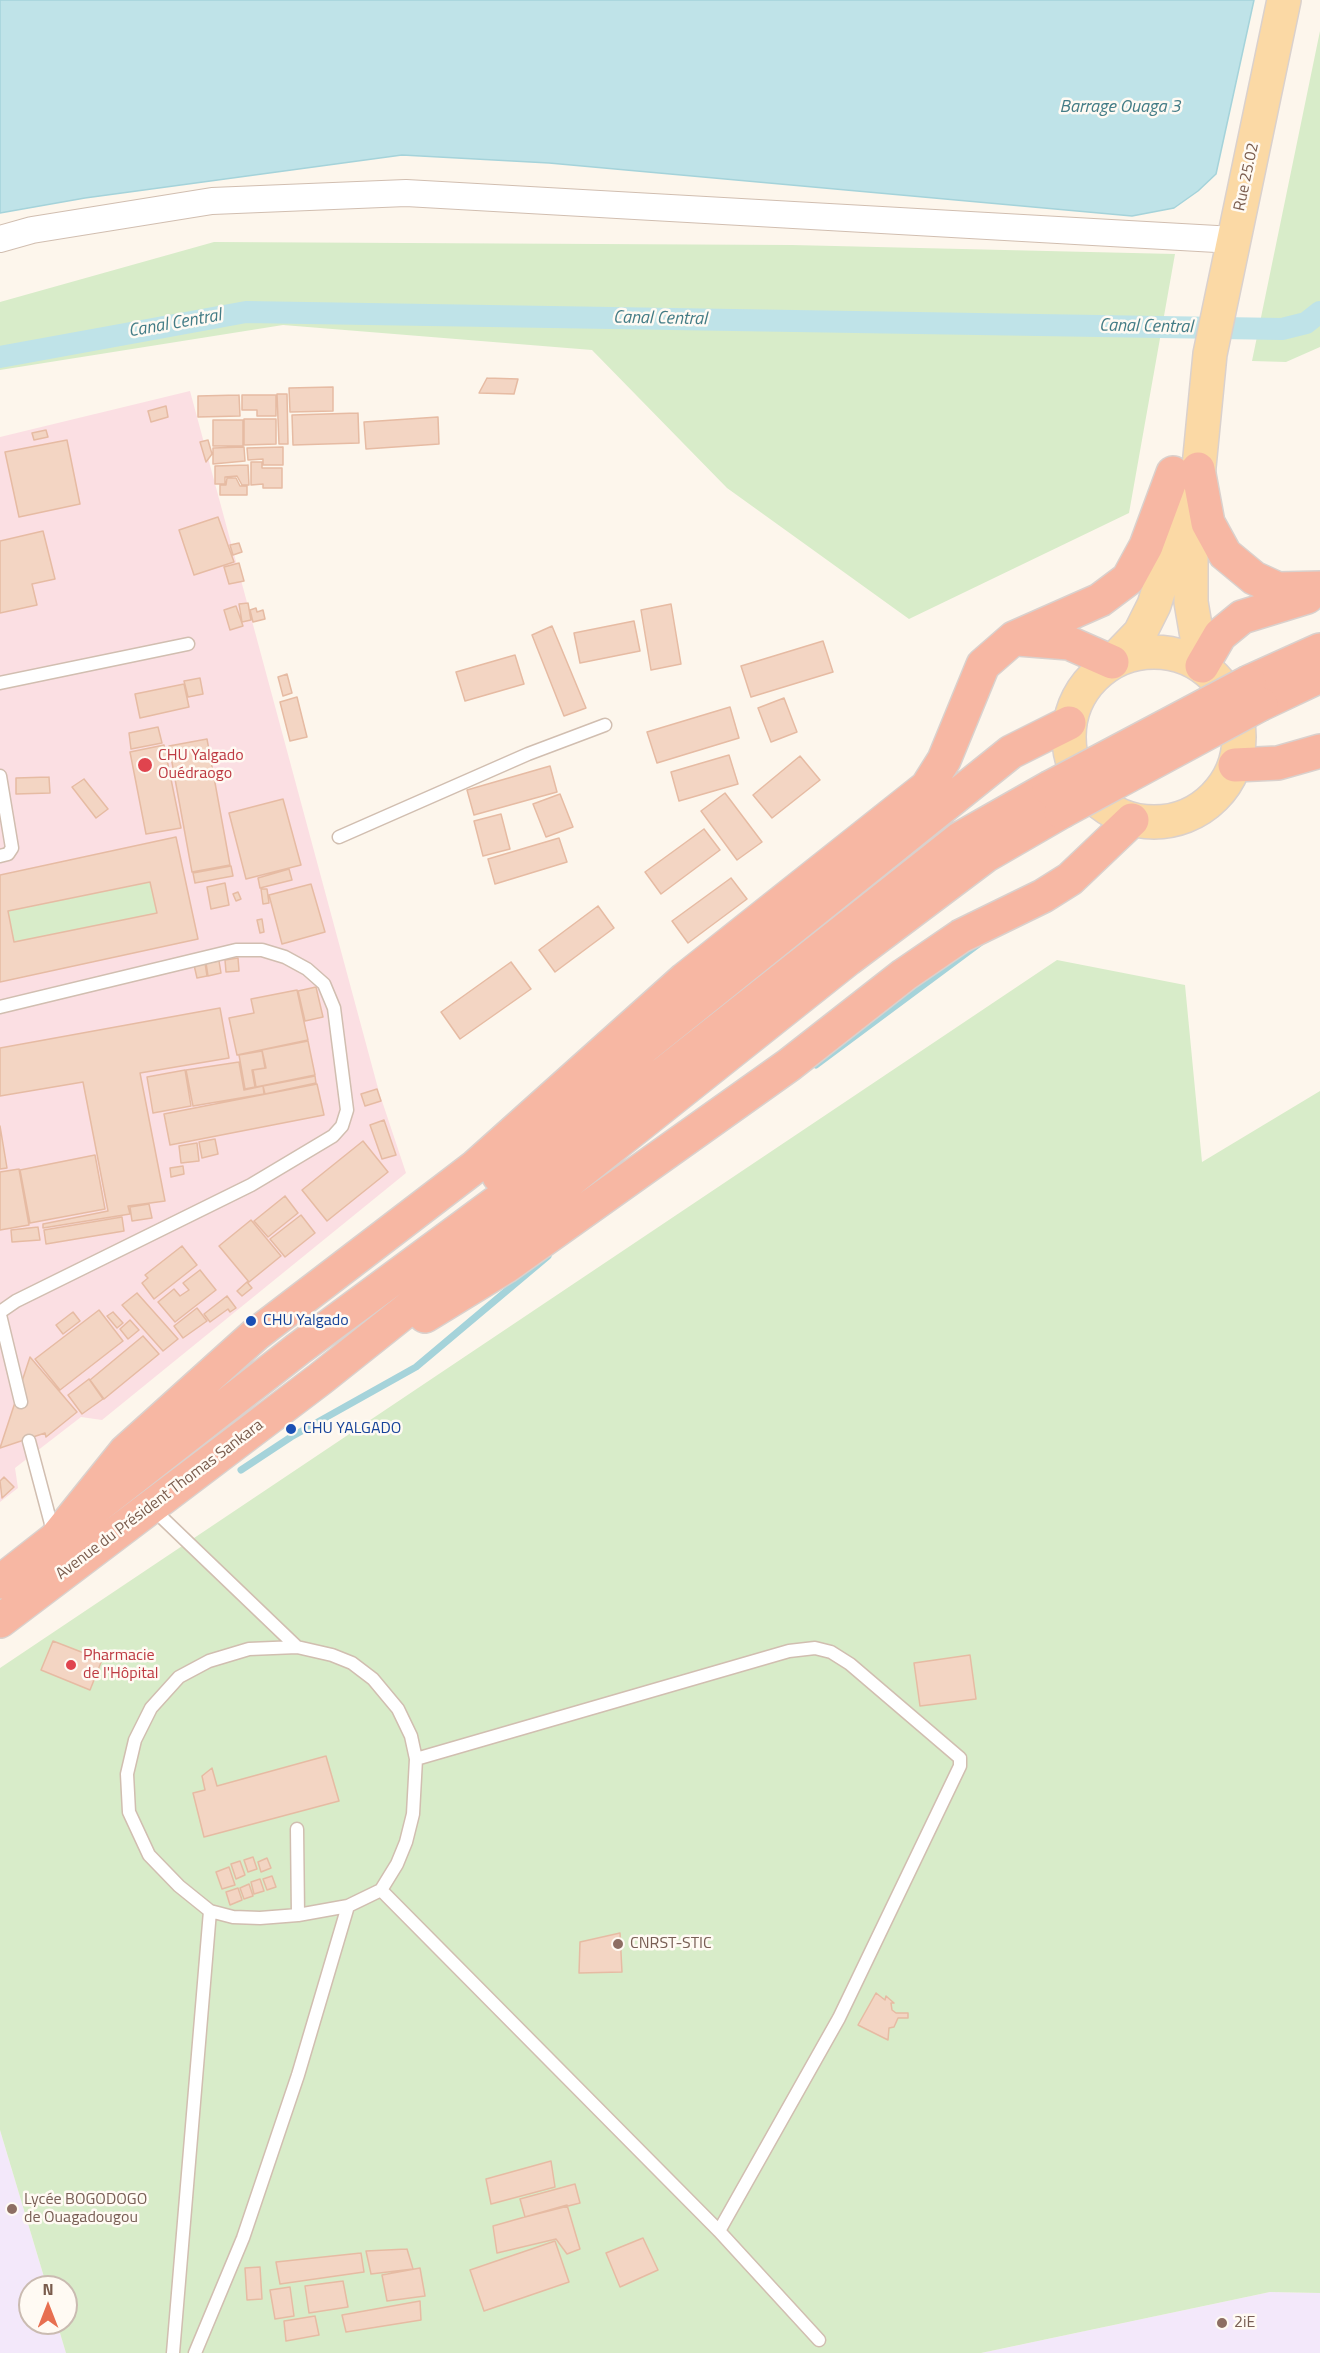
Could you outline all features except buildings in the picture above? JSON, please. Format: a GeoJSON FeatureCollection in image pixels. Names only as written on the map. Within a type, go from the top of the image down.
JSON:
{"type":"FeatureCollection","features":[{"type":"Feature","properties":{"kind":"highway"},"geometry":{"type":"LineString","coordinates":[[1186,471],[1208,523],[1225,554],[1254,578],[1278,589],[1320,588]]}},
{"type":"Feature","properties":{"kind":"highway"},"geometry":{"type":"LineString","coordinates":[[55,1539],[125,1452],[255,1335],[476,1166],[685,979],[927,788],[944,760],[983,665],[1014,639],[1100,600],[1128,579],[1186,471]]}},
{"type":"Feature","properties":{"kind":"highway"},"geometry":{"type":"LineString","coordinates":[[1202,666],[1220,635],[1242,616],[1320,594]]}},
{"type":"Feature","properties":{"kind":"highway"},"geometry":{"type":"LineString","coordinates":[[1014,639],[1069,642],[1112,662]]}},
{"type":"Feature","properties":{"kind":"highway"},"geometry":{"type":"LineString","coordinates":[[298,1349],[566,1151],[961,838],[1055,800],[1255,693],[1320,650]]}},
{"type":"Feature","properties":{"kind":"highway"},"geometry":{"type":"LineString","coordinates":[[1255,693],[1320,676]]}},
{"type":"Feature","properties":{"kind":"highway"},"geometry":{"type":"LineString","coordinates":[[298,1349],[645,1046],[1011,752],[1069,723]]}},
{"type":"Feature","properties":{"kind":"highway"},"geometry":{"type":"LineString","coordinates":[[1235,765],[1278,763],[1320,751]]}},
{"type":"Feature","properties":{"kind":"highway"},"geometry":{"type":"LineString","coordinates":[[320,1379],[848,959],[1055,800]]}},
{"type":"Feature","properties":{"kind":"highway"},"geometry":{"type":"LineString","coordinates":[[320,1379],[505,1268],[789,1065],[904,975],[961,936],[1043,896],[1070,879],[1132,820]]}},
{"type":"Feature","properties":{"kind":"highway","name":"Avenue du Président Thomas Sankara"},"geometry":{"type":"LineString","coordinates":[[0,1582],[298,1349]]}},
{"type":"Feature","properties":{"kind":"highway","name":"Avenue du Président Thomas Sankara"},"geometry":{"type":"LineString","coordinates":[[0,1621],[320,1379]]}},
{"type":"Feature","properties":{"kind":"main road","name":"Rue 25.02"},"geometry":{"type":"LineString","coordinates":[[1112,662],[1140,633],[1161,583],[1284,0]]}},
{"type":"Feature","properties":{"kind":"main road","name":"Rue 25.02"},"geometry":{"type":"LineString","coordinates":[[1186,471],[1191,549],[1191,602],[1202,666]]}},
{"type":"Feature","properties":{"kind":"main road"},"geometry":{"type":"LineString","coordinates":[[1146,652],[1176,654],[1202,666],[1219,681],[1231,700],[1238,721],[1240,743],[1235,765],[1224,787],[1206,806],[1175,819],[1158,822],[1132,820],[1109,810],[1089,794],[1075,772],[1069,748],[1069,723],[1078,697],[1095,675],[1112,662],[1146,652]]}},
{"type":"Feature","properties":{"kind":"street"},"geometry":{"type":"LineString","coordinates":[[0,239],[32,230],[212,201],[406,193],[1234,240]]}},
{"type":"Feature","properties":{"kind":"lane"},"geometry":{"type":"LineString","coordinates":[[0,683],[188,644]]}},
{"type":"Feature","properties":{"kind":"lane"},"geometry":{"type":"LineString","coordinates":[[339,837],[528,754],[605,725]]}},
{"type":"Feature","properties":{"kind":"lane"},"geometry":{"type":"LineString","coordinates":[[0,776],[12,848],[8,854],[0,856]]}},
{"type":"Feature","properties":{"kind":"lane"},"geometry":{"type":"LineString","coordinates":[[0,1006],[236,950],[262,950],[285,957],[307,969],[324,984],[334,1008],[347,1110],[342,1126],[333,1136],[251,1185],[15,1301],[0,1313],[21,1402]]}},
{"type":"Feature","properties":{"kind":"lane"},"geometry":{"type":"LineString","coordinates":[[29,1441],[55,1539]]}},
{"type":"Feature","properties":{"kind":"lane"},"geometry":{"type":"LineString","coordinates":[[151,1507],[297,1647]]}},
{"type":"Feature","properties":{"kind":"lane"},"geometry":{"type":"LineString","coordinates":[[297,1647],[332,1655],[352,1663],[373,1679],[398,1709],[411,1736],[416,1759],[413,1814],[406,1842],[397,1864],[381,1890],[348,1906],[298,1915],[260,1918],[233,1917],[210,1911],[178,1886],[149,1855],[129,1812],[127,1774],[135,1740],[151,1708],[178,1677],[209,1661],[249,1649],[297,1647]]}},
{"type":"Feature","properties":{"kind":"lane"},"geometry":{"type":"LineString","coordinates":[[416,1759],[789,1651],[815,1648],[831,1652],[850,1664],[960,1758],[960,1767],[839,2018],[719,2231]]}},
{"type":"Feature","properties":{"kind":"lane"},"geometry":{"type":"LineString","coordinates":[[297,1829],[298,1915]]}},
{"type":"Feature","properties":{"kind":"lane"},"geometry":{"type":"LineString","coordinates":[[381,1890],[719,2231],[819,2340]]}},
{"type":"Feature","properties":{"kind":"lane"},"geometry":{"type":"LineString","coordinates":[[195,2353],[243,2238],[298,2075],[348,1906]]}},
{"type":"Feature","properties":{"kind":"lane"},"geometry":{"type":"LineString","coordinates":[[173,2353],[210,1911]]}},
{"type":"Feature","properties":{"kind":"shaded area","name":"CHU Yalgado Ouédraogo"},"geometry":{"type":"Polygon","coordinates":[[[190,391],[379,1092],[406,1173],[102,1420],[81,1417],[15,1468],[18,1488],[0,1502],[0,437],[190,391]]]}},
{"type":"Feature","properties":{"kind":"shaded area","name":"Lycée BOGODOGO de Ouagadougou"},"geometry":{"type":"Polygon","coordinates":[[[0,2130],[43,2275],[18,2275],[18,2335],[61,2335],[66,2353],[0,2353],[0,2130]]]}},
{"type":"Feature","properties":{"kind":"shaded area","name":"2iE"},"geometry":{"type":"Polygon","coordinates":[[[1270,2292],[1320,2293],[1320,2353],[981,2353],[1270,2292]]]}},
{"type":"Feature","properties":{"kind":"green space"},"geometry":{"type":"Polygon","coordinates":[[[1320,31],[1320,347],[1286,362],[1252,361],[1320,31]]]}},
{"type":"Feature","properties":{"kind":"green space"},"geometry":{"type":"Polygon","coordinates":[[[214,242],[792,245],[1175,254],[1129,513],[909,619],[727,488],[592,350],[283,325],[0,370],[0,302],[214,242]]]}},
{"type":"Feature","properties":{"kind":"green space"},"geometry":{"type":"Polygon","coordinates":[[[150,882],[157,913],[14,942],[8,911],[150,882]]]}},
{"type":"Feature","properties":{"kind":"green space"},"geometry":{"type":"Polygon","coordinates":[[[1057,960],[1185,985],[1202,1162],[1320,1091],[1320,2293],[1270,2292],[981,2353],[66,2353],[61,2335],[78,2335],[78,2275],[43,2275],[0,2130],[0,1668],[1057,960]]]}},
{"type":"Feature","properties":{"kind":"water","name":"Barrage Ouaga 3"},"geometry":{"type":"Polygon","coordinates":[[[0,0],[1254,0],[1216,174],[1198,191],[1174,208],[1132,216],[549,163],[402,155],[85,198],[0,213],[0,0]]]}},
{"type":"Feature","properties":{"kind":"waterway","name":"Canal Central"},"geometry":{"type":"LineString","coordinates":[[0,357],[246,312],[1282,329],[1306,323],[1320,312]]}},
{"type":"Feature","properties":{"kind":"waterway"},"geometry":{"type":"LineString","coordinates":[[816,1065],[980,943]]}},
{"type":"Feature","properties":{"kind":"waterway"},"geometry":{"type":"LineString","coordinates":[[241,1470],[291,1437],[416,1367],[548,1256]]}},
{"type":"Feature","properties":{"kind":"place","name":"CHU Yalgado Ouédraogo"},"geometry":{"type":"Point","coordinates":[145,765]}},
{"type":"Feature","properties":{"kind":"place","name":"CHU Yalgado"},"geometry":{"type":"Point","coordinates":[251,1321]}},
{"type":"Feature","properties":{"kind":"place","name":"CHU YALGADO"},"geometry":{"type":"Point","coordinates":[291,1429]}},
{"type":"Feature","properties":{"kind":"place","name":"Pharmacie de l'Hôpital"},"geometry":{"type":"Point","coordinates":[71,1665]}},
{"type":"Feature","properties":{"kind":"place","name":"CNRST-STIC"},"geometry":{"type":"Point","coordinates":[618,1944]}},
{"type":"Feature","properties":{"kind":"place","name":"Lycée BOGODOGO de Ouagadougou"},"geometry":{"type":"Point","coordinates":[12,2209]}},
{"type":"Feature","properties":{"kind":"place","name":"2iE"},"geometry":{"type":"Point","coordinates":[1222,2323]}}]}
